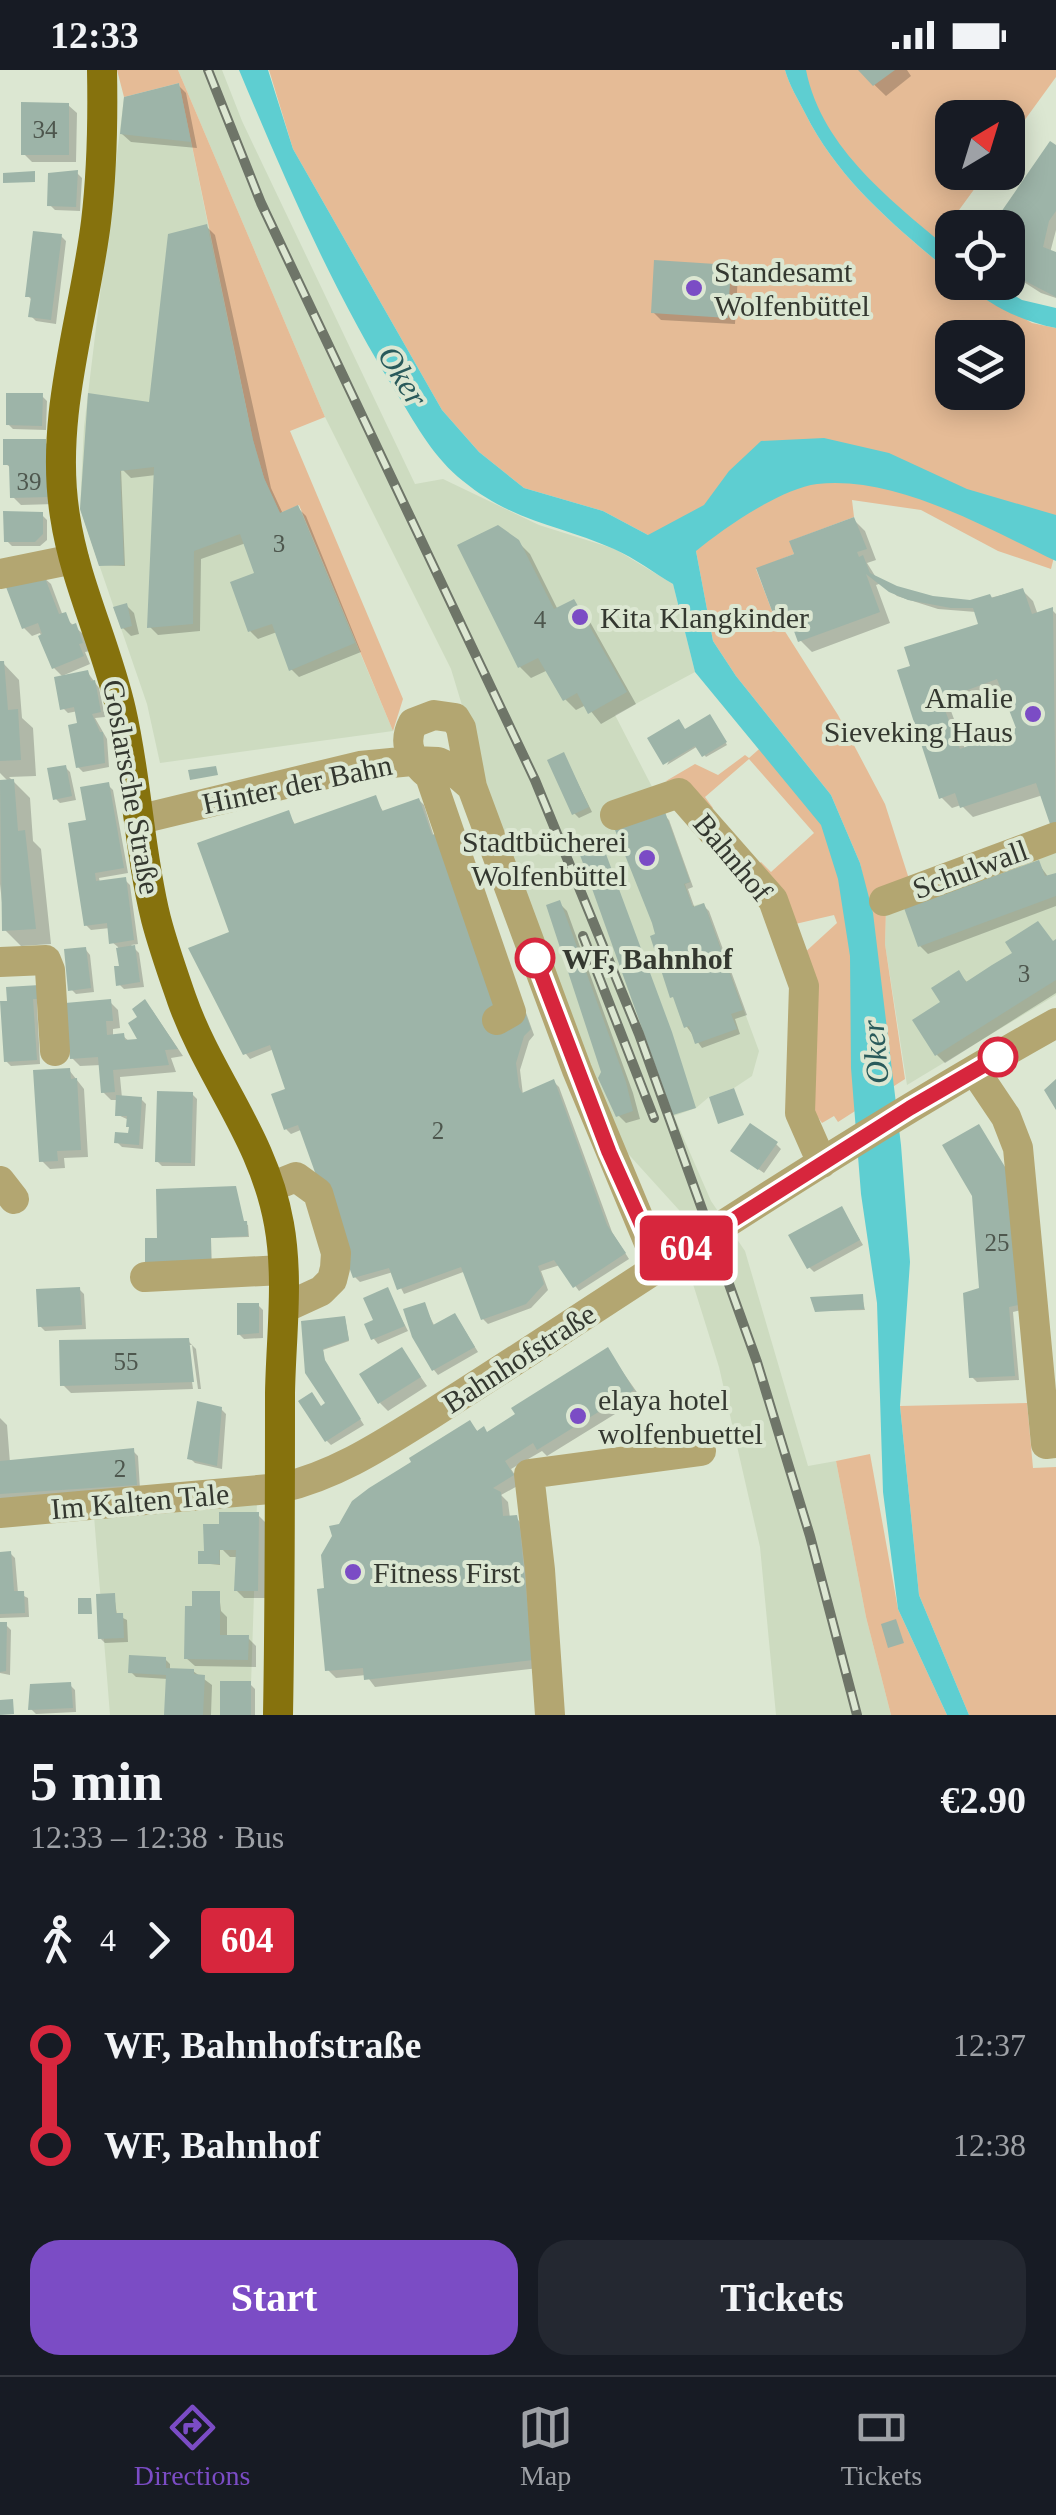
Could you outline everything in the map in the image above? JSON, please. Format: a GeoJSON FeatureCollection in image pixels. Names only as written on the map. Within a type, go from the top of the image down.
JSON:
{"type":"FeatureCollection","features":[{"type":"Feature","properties":{"kind":"main road","name":"Goslarsche Straße"},"geometry":{"type":"LineString","coordinates":[[102,70],[102,151],[96,224],[61,445],[64,515],[74,559],[114,676],[128,739],[156,918],[183,1004],[251,1135],[271,1187],[280,1228],[284,1308],[278,1715]]}},
{"type":"Feature","properties":{"kind":"street"},"geometry":{"type":"LineString","coordinates":[[0,574],[74,559]]}},
{"type":"Feature","properties":{"kind":"street"},"geometry":{"type":"LineString","coordinates":[[497,1020],[511,1012],[430,776],[412,761],[406,735],[413,723],[434,715],[455,718],[460,728],[472,787],[590,1103],[660,1266]]}},
{"type":"Feature","properties":{"kind":"street","name":"Hinter der Bahn"},"geometry":{"type":"LineString","coordinates":[[140,819],[360,766],[438,762],[472,787]]}},
{"type":"Feature","properties":{"kind":"street","name":"Bahnhof"},"geometry":{"type":"LineString","coordinates":[[615,815],[679,793],[773,900],[804,986],[800,1113],[835,1155]]}},
{"type":"Feature","properties":{"kind":"street","name":"Schulwall"},"geometry":{"type":"LineString","coordinates":[[884,902],[1056,837]]}},
{"type":"Feature","properties":{"kind":"street"},"geometry":{"type":"LineString","coordinates":[[0,962],[46,960],[56,1051]]}},
{"type":"Feature","properties":{"kind":"street","name":"Bahnhofstraße"},"geometry":{"type":"LineString","coordinates":[[281,1488],[344,1467],[910,1108],[1056,1024]]}},
{"type":"Feature","properties":{"kind":"street"},"geometry":{"type":"LineString","coordinates":[[975,1071],[1006,1117],[1018,1148],[1046,1444],[1056,1443]]}},
{"type":"Feature","properties":{"kind":"street"},"geometry":{"type":"LineString","coordinates":[[271,1187],[296,1177],[318,1192],[336,1253],[332,1280],[321,1291],[284,1308]]}},
{"type":"Feature","properties":{"kind":"street"},"geometry":{"type":"LineString","coordinates":[[145,1277],[282,1270]]}},
{"type":"Feature","properties":{"kind":"street"},"geometry":{"type":"LineString","coordinates":[[550,1715],[540,1570],[528,1474],[700,1451]]}},
{"type":"Feature","properties":{"kind":"street","name":"Im Kalten Tale"},"geometry":{"type":"LineString","coordinates":[[0,1514],[281,1488]]}},
{"type":"Feature","properties":{"kind":"shaded area"},"geometry":{"type":"Polygon","coordinates":[[[117,70],[178,70],[325,417],[290,431],[403,699],[393,731],[299,505],[280,513],[264,478],[179,83],[124,97],[117,70]]]}},
{"type":"Feature","properties":{"kind":"shaded area"},"geometry":{"type":"Polygon","coordinates":[[[178,70],[222,70],[242,121],[415,484],[443,479],[539,525],[615,549],[673,584],[695,672],[615,715],[665,812],[690,882],[685,884],[692,906],[704,903],[759,1051],[752,1076],[674,1116],[711,1201],[745,1251],[808,1466],[836,1461],[866,1617],[891,1715],[776,1715],[760,1547],[719,1367],[693,1284],[679,1210],[621,1146],[495,814],[451,669],[325,417],[178,70]]]}},
{"type":"Feature","properties":{"kind":"shaded area"},"geometry":{"type":"Polygon","coordinates":[[[269,70],[785,70],[834,160],[870,201],[935,259],[935,300],[992,300],[1032,323],[1056,328],[1056,549],[1051,569],[998,551],[921,510],[852,500],[854,517],[790,541],[794,554],[756,569],[772,611],[838,715],[885,804],[909,879],[886,909],[885,944],[905,1079],[838,1122],[834,1116],[822,1123],[817,1116],[812,1119],[802,955],[837,923],[834,915],[791,925],[755,867],[761,862],[771,872],[814,833],[749,759],[705,797],[713,808],[707,813],[679,780],[666,781],[695,764],[718,775],[745,755],[749,758],[774,736],[865,887],[860,863],[831,795],[736,676],[713,641],[696,551],[648,535],[603,511],[524,488],[479,452],[442,410],[293,149],[269,70]]]}},
{"type":"Feature","properties":{"kind":"shaded area"},"geometry":{"type":"Polygon","coordinates":[[[799,70],[1056,70],[1056,77],[1025,120],[1025,100],[935,100],[935,190],[974,190],[959,210],[935,210],[935,243],[831,143],[799,70]]]}},
{"type":"Feature","properties":{"kind":"shaded area"},"geometry":{"type":"Polygon","coordinates":[[[179,83],[247,415],[264,478],[298,505],[393,731],[160,763],[147,704],[80,509],[84,427],[124,97],[179,83]]]}},
{"type":"Feature","properties":{"kind":"shaded area"},"geometry":{"type":"Polygon","coordinates":[[[1056,846],[1056,995],[907,1085],[885,944],[886,909],[1056,846]]]}},
{"type":"Feature","properties":{"kind":"shaded area"},"geometry":{"type":"Polygon","coordinates":[[[1027,1403],[1033,1468],[1056,1467],[1056,1715],[969,1715],[919,1595],[900,1406],[1027,1403]]]}},
{"type":"Feature","properties":{"kind":"shaded area"},"geometry":{"type":"Polygon","coordinates":[[[870,1454],[898,1609],[947,1715],[891,1715],[866,1617],[836,1461],[870,1454]]]}},
{"type":"Feature","properties":{"kind":"shaded area"},"geometry":{"type":"Polygon","coordinates":[[[257,1503],[250,1715],[110,1715],[94,1516],[257,1503]]]}},
{"type":"Feature","properties":{"kind":"water","name":"Oker"},"geometry":{"type":"Polygon","coordinates":[[[239,70],[268,70],[293,149],[442,410],[479,452],[524,488],[603,511],[648,535],[704,505],[729,471],[761,441],[824,438],[889,453],[967,489],[1056,515],[1056,561],[909,496],[847,483],[817,484],[770,501],[696,551],[713,641],[736,676],[831,795],[860,863],[873,913],[901,1145],[910,1262],[900,1406],[919,1595],[969,1715],[947,1715],[898,1609],[883,1492],[877,1303],[861,1194],[851,1068],[850,956],[838,879],[821,825],[695,672],[673,584],[614,549],[500,506],[463,481],[435,453],[375,358],[332,278],[239,70]]]}},
{"type":"Feature","properties":{"kind":"water"},"geometry":{"type":"Polygon","coordinates":[[[785,70],[806,70],[814,99],[844,150],[885,194],[935,237],[935,259],[851,181],[819,137],[785,70]]]}},
{"type":"Feature","properties":{"kind":"water"},"geometry":{"type":"Polygon","coordinates":[[[987,300],[1022,300],[1056,308],[1056,328],[1030,321],[987,300]]]}},
{"type":"Feature","properties":{"kind":"building"},"geometry":{"type":"Polygon","coordinates":[[[858,70],[895,70],[873,86],[858,70]]]}},
{"type":"Feature","properties":{"kind":"building"},"geometry":{"type":"Polygon","coordinates":[[[179,83],[191,142],[120,134],[124,97],[179,83]]]}},
{"type":"Feature","properties":{"kind":"building"},"geometry":{"type":"Polygon","coordinates":[[[21,102],[69,103],[69,155],[21,155],[21,102]]]}},
{"type":"Feature","properties":{"kind":"building"},"geometry":{"type":"Polygon","coordinates":[[[1050,141],[1056,145],[1056,211],[1049,221],[1043,247],[1056,252],[1056,297],[1025,281],[1025,210],[1002,210],[1016,190],[1025,190],[1025,177],[1050,141]]]}},
{"type":"Feature","properties":{"kind":"building"},"geometry":{"type":"Polygon","coordinates":[[[78,170],[76,207],[47,206],[48,173],[78,170]]]}},
{"type":"Feature","properties":{"kind":"building"},"geometry":{"type":"Polygon","coordinates":[[[35,171],[35,182],[3,183],[3,173],[35,171]]]}},
{"type":"Feature","properties":{"kind":"building"},"geometry":{"type":"Polygon","coordinates":[[[207,224],[264,478],[280,513],[298,505],[355,643],[289,671],[272,624],[248,632],[230,582],[254,573],[240,534],[194,551],[193,624],[147,628],[154,467],[120,471],[124,565],[99,566],[80,509],[88,393],[149,402],[168,234],[207,224]]]}},
{"type":"Feature","properties":{"kind":"building"},"geometry":{"type":"Polygon","coordinates":[[[33,231],[62,234],[51,320],[28,317],[31,297],[25,297],[33,231]]]}},
{"type":"Feature","properties":{"kind":"building"},"geometry":{"type":"Polygon","coordinates":[[[654,260],[731,265],[728,318],[651,313],[654,260]]]}},
{"type":"Feature","properties":{"kind":"building"},"geometry":{"type":"Polygon","coordinates":[[[6,393],[43,393],[42,426],[6,425],[6,393]]]}},
{"type":"Feature","properties":{"kind":"building"},"geometry":{"type":"Polygon","coordinates":[[[3,439],[46,439],[48,497],[10,498],[9,465],[3,465],[3,439]]]}},
{"type":"Feature","properties":{"kind":"building"},"geometry":{"type":"Polygon","coordinates":[[[3,511],[43,512],[43,534],[35,542],[4,542],[3,511]]]}},
{"type":"Feature","properties":{"kind":"building","name":"Amalie Sieveking Haus"},"geometry":{"type":"Polygon","coordinates":[[[854,517],[867,549],[857,552],[859,557],[863,555],[870,573],[897,586],[933,596],[970,600],[1023,588],[1032,614],[1053,607],[1056,826],[1051,827],[1036,783],[960,808],[955,793],[939,799],[897,670],[910,666],[904,647],[978,624],[973,608],[908,600],[889,592],[866,574],[880,612],[798,642],[785,607],[772,611],[756,568],[794,554],[789,541],[854,517]],[[997,679],[941,700],[960,749],[1016,728],[997,679]]]}},
{"type":"Feature","properties":{"kind":"building"},"geometry":{"type":"Polygon","coordinates":[[[498,525],[519,540],[554,609],[574,599],[627,692],[588,714],[577,693],[563,701],[538,658],[518,668],[457,545],[498,525]]]}},
{"type":"Feature","properties":{"kind":"building"},"geometry":{"type":"Polygon","coordinates":[[[43,573],[59,614],[66,612],[71,625],[76,623],[83,643],[79,644],[84,656],[52,669],[38,636],[42,634],[38,623],[22,629],[6,587],[43,573]]]}},
{"type":"Feature","properties":{"kind":"building"},"geometry":{"type":"Polygon","coordinates":[[[127,603],[132,626],[121,629],[113,607],[127,603]]]}},
{"type":"Feature","properties":{"kind":"building"},"geometry":{"type":"Polygon","coordinates":[[[0,661],[4,661],[8,710],[18,709],[21,760],[0,761],[0,661]]]}},
{"type":"Feature","properties":{"kind":"building"},"geometry":{"type":"Polygon","coordinates":[[[88,670],[91,681],[95,680],[101,712],[92,714],[103,732],[105,763],[76,768],[68,725],[77,723],[74,707],[60,710],[54,677],[88,670]]]}},
{"type":"Feature","properties":{"kind":"building"},"geometry":{"type":"Polygon","coordinates":[[[710,714],[727,742],[702,757],[695,746],[663,765],[647,738],[679,719],[685,729],[710,714]]]}},
{"type":"Feature","properties":{"kind":"building"},"geometry":{"type":"Polygon","coordinates":[[[564,752],[589,807],[572,815],[547,760],[564,752]]]}},
{"type":"Feature","properties":{"kind":"building"},"geometry":{"type":"Polygon","coordinates":[[[66,765],[72,796],[53,800],[47,768],[66,765]]]}},
{"type":"Feature","properties":{"kind":"building"},"geometry":{"type":"Polygon","coordinates":[[[216,766],[218,775],[190,780],[188,770],[216,766]]]}},
{"type":"Feature","properties":{"kind":"building"},"geometry":{"type":"Polygon","coordinates":[[[14,779],[18,831],[25,830],[36,929],[2,931],[0,780],[14,779]]]}},
{"type":"Feature","properties":{"kind":"building"},"geometry":{"type":"Polygon","coordinates":[[[109,782],[124,868],[95,873],[96,881],[126,877],[134,940],[109,944],[107,923],[84,926],[68,823],[86,820],[80,787],[109,782]]]}},
{"type":"Feature","properties":{"kind":"building"},"geometry":{"type":"Polygon","coordinates":[[[376,795],[382,811],[419,798],[432,835],[458,826],[531,1029],[524,1036],[516,1063],[519,1087],[522,1093],[554,1079],[607,1225],[626,1253],[573,1288],[554,1260],[538,1266],[544,1284],[526,1304],[481,1320],[461,1267],[397,1290],[389,1268],[353,1278],[298,1125],[284,1130],[271,1094],[285,1089],[270,1045],[243,1055],[188,948],[229,932],[197,843],[289,810],[294,824],[376,795]]]}},
{"type":"Feature","properties":{"kind":"building"},"geometry":{"type":"Polygon","coordinates":[[[665,812],[690,882],[684,884],[693,907],[704,903],[743,1010],[731,1014],[737,1029],[695,1044],[689,1026],[684,1028],[673,997],[670,998],[650,936],[655,934],[652,923],[615,830],[665,812]]]}},
{"type":"Feature","properties":{"kind":"building"},"geometry":{"type":"Polygon","coordinates":[[[603,846],[696,1108],[673,1115],[580,855],[603,846]]]}},
{"type":"Feature","properties":{"kind":"building"},"geometry":{"type":"Polygon","coordinates":[[[1039,860],[1045,876],[1056,873],[1056,896],[918,947],[904,908],[1039,860]]]}},
{"type":"Feature","properties":{"kind":"building"},"geometry":{"type":"Polygon","coordinates":[[[560,900],[626,1082],[633,1111],[616,1117],[598,1078],[601,1072],[546,905],[560,900]]]}},
{"type":"Feature","properties":{"kind":"building"},"geometry":{"type":"Polygon","coordinates":[[[1038,921],[1053,941],[1056,939],[1056,980],[935,1056],[912,1020],[940,1002],[931,988],[959,970],[966,982],[1012,953],[1005,942],[1038,921]]]}},
{"type":"Feature","properties":{"kind":"building"},"geometry":{"type":"Polygon","coordinates":[[[135,945],[140,982],[116,986],[116,948],[135,945]]]}},
{"type":"Feature","properties":{"kind":"building"},"geometry":{"type":"Polygon","coordinates":[[[86,947],[91,988],[68,991],[64,949],[86,947]]]}},
{"type":"Feature","properties":{"kind":"building"},"geometry":{"type":"Polygon","coordinates":[[[40,985],[42,999],[33,999],[37,1060],[4,1062],[0,1001],[7,1001],[6,987],[40,985]]]}},
{"type":"Feature","properties":{"kind":"building"},"geometry":{"type":"Polygon","coordinates":[[[111,999],[113,1021],[106,1021],[107,1035],[124,1033],[125,1040],[137,1039],[128,1023],[137,1017],[132,1009],[145,999],[178,1049],[165,1050],[169,1065],[113,1070],[115,1092],[101,1093],[98,1057],[70,1059],[65,1003],[111,999]]]}},
{"type":"Feature","properties":{"kind":"building"},"geometry":{"type":"Polygon","coordinates":[[[70,1068],[71,1079],[77,1078],[81,1150],[57,1151],[58,1161],[39,1162],[33,1070],[70,1068]]]}},
{"type":"Feature","properties":{"kind":"building"},"geometry":{"type":"Polygon","coordinates":[[[1056,1079],[1056,1110],[1044,1090],[1056,1079]]]}},
{"type":"Feature","properties":{"kind":"building"},"geometry":{"type":"Polygon","coordinates":[[[734,1088],[744,1115],[718,1124],[709,1097],[734,1088]]]}},
{"type":"Feature","properties":{"kind":"building"},"geometry":{"type":"Polygon","coordinates":[[[157,1091],[193,1092],[191,1163],[155,1162],[157,1091]]]}},
{"type":"Feature","properties":{"kind":"building"},"geometry":{"type":"Polygon","coordinates":[[[116,1095],[142,1097],[139,1145],[114,1143],[115,1132],[128,1133],[129,1127],[127,1116],[115,1116],[116,1095]]]}},
{"type":"Feature","properties":{"kind":"building"},"geometry":{"type":"Polygon","coordinates":[[[750,1123],[778,1142],[758,1170],[730,1151],[750,1123]]]}},
{"type":"Feature","properties":{"kind":"building"},"geometry":{"type":"Polygon","coordinates":[[[979,1124],[1013,1180],[1023,1304],[1009,1307],[1015,1376],[969,1378],[963,1293],[979,1288],[972,1196],[942,1145],[979,1124]]]}},
{"type":"Feature","properties":{"kind":"building"},"geometry":{"type":"Polygon","coordinates":[[[236,1186],[248,1236],[211,1238],[211,1267],[145,1268],[145,1238],[157,1238],[156,1189],[236,1186]]]}},
{"type":"Feature","properties":{"kind":"building"},"geometry":{"type":"Polygon","coordinates":[[[842,1206],[860,1240],[807,1269],[788,1235],[842,1206]]]}},
{"type":"Feature","properties":{"kind":"building"},"geometry":{"type":"Polygon","coordinates":[[[80,1287],[82,1325],[38,1327],[36,1289],[80,1287]]]}},
{"type":"Feature","properties":{"kind":"building"},"geometry":{"type":"Polygon","coordinates":[[[388,1287],[405,1326],[371,1340],[364,1324],[373,1320],[363,1298],[388,1287]]]}},
{"type":"Feature","properties":{"kind":"building"},"geometry":{"type":"Polygon","coordinates":[[[863,1294],[864,1309],[815,1312],[810,1297],[863,1294]]]}},
{"type":"Feature","properties":{"kind":"building"},"geometry":{"type":"Polygon","coordinates":[[[425,1302],[433,1325],[455,1313],[475,1347],[432,1371],[412,1337],[403,1309],[425,1302]]]}},
{"type":"Feature","properties":{"kind":"building"},"geometry":{"type":"Polygon","coordinates":[[[237,1303],[259,1303],[259,1333],[237,1335],[237,1303]]]}},
{"type":"Feature","properties":{"kind":"building"},"geometry":{"type":"Polygon","coordinates":[[[345,1316],[349,1340],[323,1349],[325,1360],[361,1419],[325,1442],[298,1401],[312,1392],[321,1406],[325,1403],[305,1373],[301,1321],[345,1316]]]}},
{"type":"Feature","properties":{"kind":"building"},"geometry":{"type":"Polygon","coordinates":[[[189,1338],[194,1382],[60,1386],[59,1340],[189,1338]]]}},
{"type":"Feature","properties":{"kind":"building"},"geometry":{"type":"Polygon","coordinates":[[[402,1347],[421,1377],[378,1404],[359,1374],[402,1347]]]}},
{"type":"Feature","properties":{"kind":"building"},"geometry":{"type":"Polygon","coordinates":[[[608,1347],[634,1390],[537,1450],[533,1443],[505,1461],[514,1475],[493,1488],[501,1492],[503,1516],[517,1515],[533,1660],[364,1680],[363,1668],[325,1671],[317,1589],[324,1588],[321,1555],[332,1536],[329,1526],[339,1524],[352,1501],[411,1462],[409,1458],[470,1420],[477,1431],[484,1426],[487,1432],[515,1414],[511,1408],[608,1347]]]}},
{"type":"Feature","properties":{"kind":"building"},"geometry":{"type":"Polygon","coordinates":[[[197,1401],[222,1407],[217,1466],[187,1459],[197,1401]]]}},
{"type":"Feature","properties":{"kind":"building"},"geometry":{"type":"Polygon","coordinates":[[[134,1448],[137,1485],[0,1494],[0,1461],[134,1448]]]}},
{"type":"Feature","properties":{"kind":"building"},"geometry":{"type":"Polygon","coordinates":[[[219,1512],[259,1512],[258,1591],[234,1591],[236,1550],[219,1550],[220,1564],[198,1564],[198,1551],[204,1551],[203,1524],[219,1524],[219,1512]]]}},
{"type":"Feature","properties":{"kind":"building"},"geometry":{"type":"Polygon","coordinates":[[[11,1551],[14,1591],[24,1591],[25,1613],[0,1614],[0,1552],[11,1551]]]}},
{"type":"Feature","properties":{"kind":"building"},"geometry":{"type":"Polygon","coordinates":[[[192,1591],[220,1591],[220,1635],[249,1635],[248,1660],[184,1659],[185,1606],[192,1606],[192,1591]]]}},
{"type":"Feature","properties":{"kind":"building"},"geometry":{"type":"Polygon","coordinates":[[[115,1593],[116,1613],[123,1613],[124,1638],[98,1639],[96,1594],[115,1593]]]}},
{"type":"Feature","properties":{"kind":"building"},"geometry":{"type":"Polygon","coordinates":[[[78,1598],[91,1598],[92,1614],[78,1614],[78,1598]]]}},
{"type":"Feature","properties":{"kind":"building"},"geometry":{"type":"Polygon","coordinates":[[[896,1619],[904,1643],[888,1648],[881,1624],[896,1619]]]}},
{"type":"Feature","properties":{"kind":"building"},"geometry":{"type":"Polygon","coordinates":[[[0,1622],[7,1622],[6,1671],[0,1672],[0,1622]]]}},
{"type":"Feature","properties":{"kind":"building"},"geometry":{"type":"Polygon","coordinates":[[[129,1655],[166,1657],[166,1668],[194,1669],[194,1674],[205,1675],[203,1715],[164,1715],[166,1675],[128,1673],[129,1655]]]}},
{"type":"Feature","properties":{"kind":"building"},"geometry":{"type":"Polygon","coordinates":[[[220,1681],[251,1681],[251,1715],[220,1715],[220,1681]]]}},
{"type":"Feature","properties":{"kind":"building"},"geometry":{"type":"Polygon","coordinates":[[[71,1682],[73,1708],[28,1710],[30,1684],[71,1682]]]}},
{"type":"Feature","properties":{"kind":"building"},"geometry":{"type":"Polygon","coordinates":[[[13,1699],[14,1714],[0,1715],[0,1700],[13,1699]]]}},
{"type":"Feature","properties":{"kind":"railway"},"geometry":{"type":"LineString","coordinates":[[208,70],[261,203],[535,780],[639,1034],[757,1362],[810,1536],[857,1715]]}},
{"type":"Feature","properties":{"kind":"railway"},"geometry":{"type":"LineString","coordinates":[[583,936],[654,1118]]}},
{"type":"Feature","properties":{"kind":"bus line","name":"604"},"geometry":{"type":"LineString","coordinates":[[535,958],[609,1152],[660,1266],[998,1057]]}},
{"type":"Feature","properties":{"kind":"place","name":"Standesamt Wolfenbüttel"},"geometry":{"type":"Point","coordinates":[694,288]}},
{"type":"Feature","properties":{"kind":"place","name":"Kita Klangkinder"},"geometry":{"type":"Point","coordinates":[580,617]}},
{"type":"Feature","properties":{"kind":"place","name":"Amalie Sieveking Haus"},"geometry":{"type":"Point","coordinates":[1033,714]}},
{"type":"Feature","properties":{"kind":"place","name":"Stadtbücherei Wolfenbüttel"},"geometry":{"type":"Point","coordinates":[647,858]}},
{"type":"Feature","properties":{"kind":"place","name":"WF, Bahnhof"},"geometry":{"type":"Point","coordinates":[535,958]}},
{"type":"Feature","properties":{"kind":"place","name":"elaya hotel wolfenbuettel"},"geometry":{"type":"Point","coordinates":[578,1416]}},
{"type":"Feature","properties":{"kind":"place","name":"Fitness First"},"geometry":{"type":"Point","coordinates":[353,1572]}}]}
